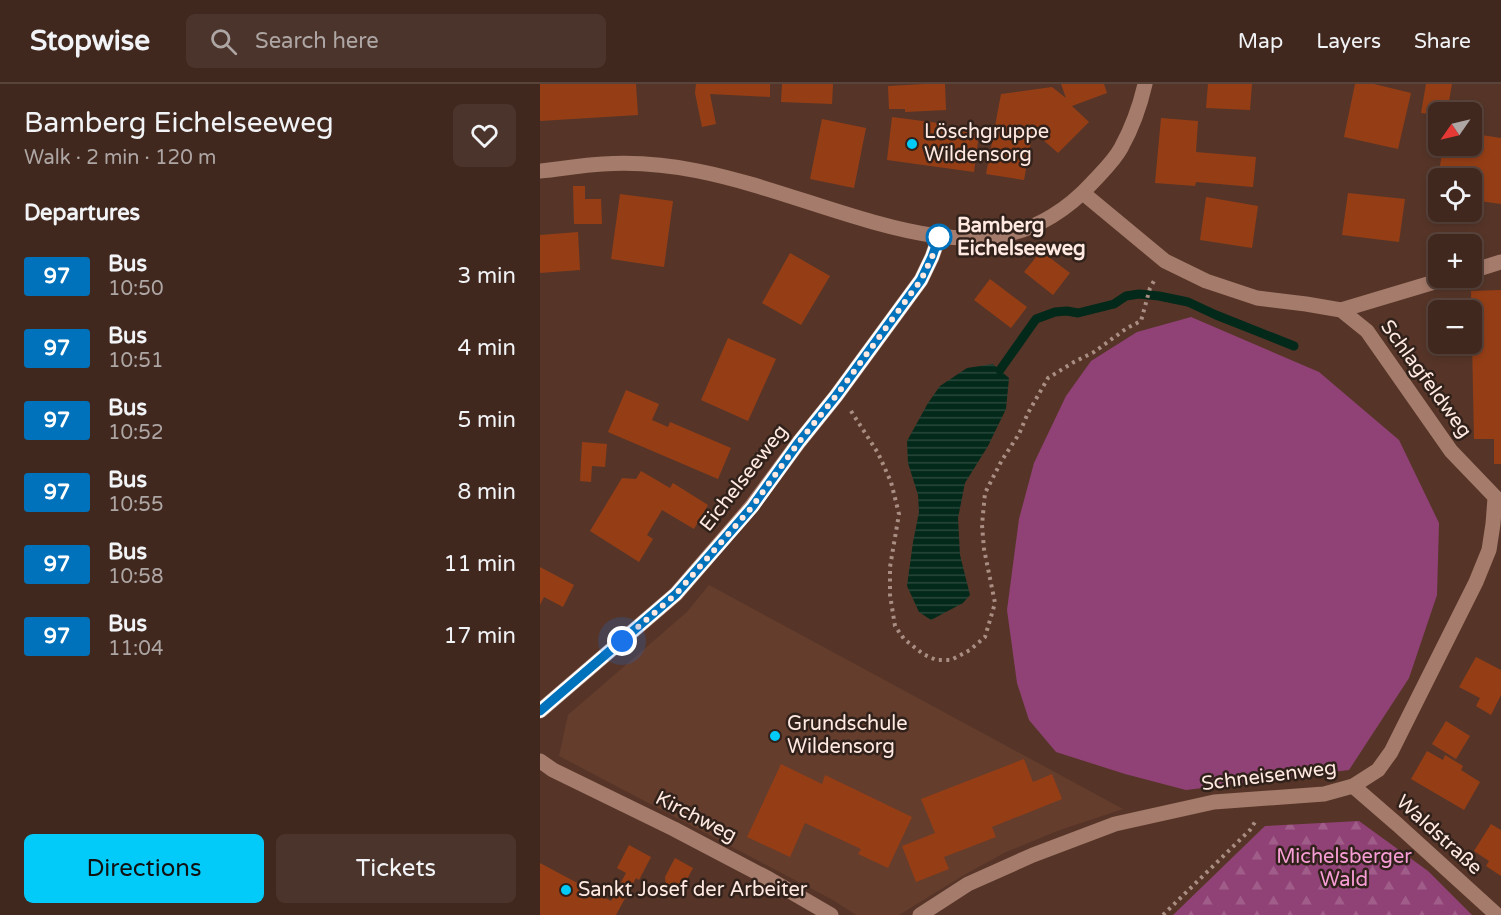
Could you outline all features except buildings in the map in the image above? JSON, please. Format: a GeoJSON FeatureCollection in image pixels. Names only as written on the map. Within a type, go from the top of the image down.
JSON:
{"type":"FeatureCollection","features":[{"type":"Feature","properties":{"kind":"street"},"geometry":{"type":"LineString","coordinates":[[540,171],[604,164],[651,165],[697,171],[736,180],[867,220],[939,237],[988,237],[1033,226],[1054,215],[1083,193],[1120,149],[1133,124],[1142,99],[1144,84]]}},
{"type":"Feature","properties":{"kind":"street"},"geometry":{"type":"LineString","coordinates":[[1083,193],[1165,261],[1206,281],[1257,298],[1341,310],[1428,284]]}},
{"type":"Feature","properties":{"kind":"street","name":"Eichelseeweg"},"geometry":{"type":"LineString","coordinates":[[540,711],[676,594],[752,507],[921,280],[939,237]]}},
{"type":"Feature","properties":{"kind":"street"},"geometry":{"type":"LineString","coordinates":[[1482,268],[1501,262]]}},
{"type":"Feature","properties":{"kind":"street","name":"Schlagfeldweg"},"geometry":{"type":"LineString","coordinates":[[1341,310],[1367,331],[1451,451],[1498,500]]}},
{"type":"Feature","properties":{"kind":"street","name":"Schneisenweg"},"geometry":{"type":"LineString","coordinates":[[920,915],[968,884],[1033,855],[1115,824],[1214,802],[1324,794],[1353,786],[1378,770],[1391,752],[1476,582],[1489,550],[1498,500]]}},
{"type":"Feature","properties":{"kind":"street","name":"Kirchweg"},"geometry":{"type":"LineString","coordinates":[[540,760],[553,770],[674,829],[831,915]]}},
{"type":"Feature","properties":{"kind":"street","name":"Waldstraße"},"geometry":{"type":"LineString","coordinates":[[1353,786],[1497,915]]}},
{"type":"Feature","properties":{"kind":"path"},"geometry":{"type":"LineString","coordinates":[[836,396],[850,410],[873,444],[891,482],[898,514],[890,567],[890,595],[895,626],[904,639],[923,654],[936,660],[951,660],[970,650],[985,638],[995,603],[981,525],[986,494],[1002,460],[1019,434],[1048,378],[1094,352],[1127,328],[1141,321],[1150,288]]}},
{"type":"Feature","properties":{"kind":"path"},"geometry":{"type":"LineString","coordinates":[[1163,915],[1250,830],[1270,798]]}},
{"type":"Feature","properties":{"kind":"shaded area"},"geometry":{"type":"Polygon","coordinates":[[[993,364],[1009,378],[1006,409],[988,446],[965,483],[958,518],[960,555],[970,595],[963,603],[931,620],[919,612],[907,586],[919,512],[918,495],[908,463],[907,441],[940,386],[967,368],[993,364]]]}},
{"type":"Feature","properties":{"kind":"shaded area","name":"Grundschule Wildensorg"},"geometry":{"type":"Polygon","coordinates":[[[709,585],[1123,809],[1057,831],[1006,852],[899,915],[856,915],[833,900],[559,756],[568,715],[687,612],[709,585]]]}},
{"type":"Feature","properties":{"kind":"green space"},"geometry":{"type":"Polygon","coordinates":[[[1191,317],[1319,372],[1399,440],[1439,523],[1437,595],[1409,678],[1349,770],[1186,790],[1056,752],[1029,720],[1017,683],[1007,610],[1019,519],[1034,463],[1066,396],[1091,361],[1137,332],[1191,317]]]}},
{"type":"Feature","properties":{"kind":"green space","name":"Michelsberger Wald"},"geometry":{"type":"Polygon","coordinates":[[[1359,821],[1428,871],[1472,915],[1173,915],[1265,826],[1359,821]]]}},
{"type":"Feature","properties":{"kind":"waterway"},"geometry":{"type":"LineString","coordinates":[[1000,370],[1036,319],[1055,312],[1078,313],[1114,304],[1126,296],[1139,294],[1188,302],[1294,346]]}},
{"type":"Feature","properties":{"kind":"bus line","name":"97"},"geometry":{"type":"LineString","coordinates":[[540,711],[676,594],[752,507],[921,280],[939,237]]}},
{"type":"Feature","properties":{"kind":"place","name":"Löschgruppe Wildensorg"},"geometry":{"type":"Point","coordinates":[912,144]}},
{"type":"Feature","properties":{"kind":"place","name":"Bamberg Eichelseeweg"},"geometry":{"type":"Point","coordinates":[939,237]}},
{"type":"Feature","properties":{"kind":"place","name":"Grundschule Wildensorg"},"geometry":{"type":"Point","coordinates":[775,736]}},
{"type":"Feature","properties":{"kind":"place","name":"Sankt Josef der Arbeiter"},"geometry":{"type":"Point","coordinates":[566,890]}},
{"type":"Feature","properties":{"kind":"route"},"geometry":{"type":"LineString","coordinates":[[622,641],[676,594],[752,507],[921,280],[939,237]]}}]}
